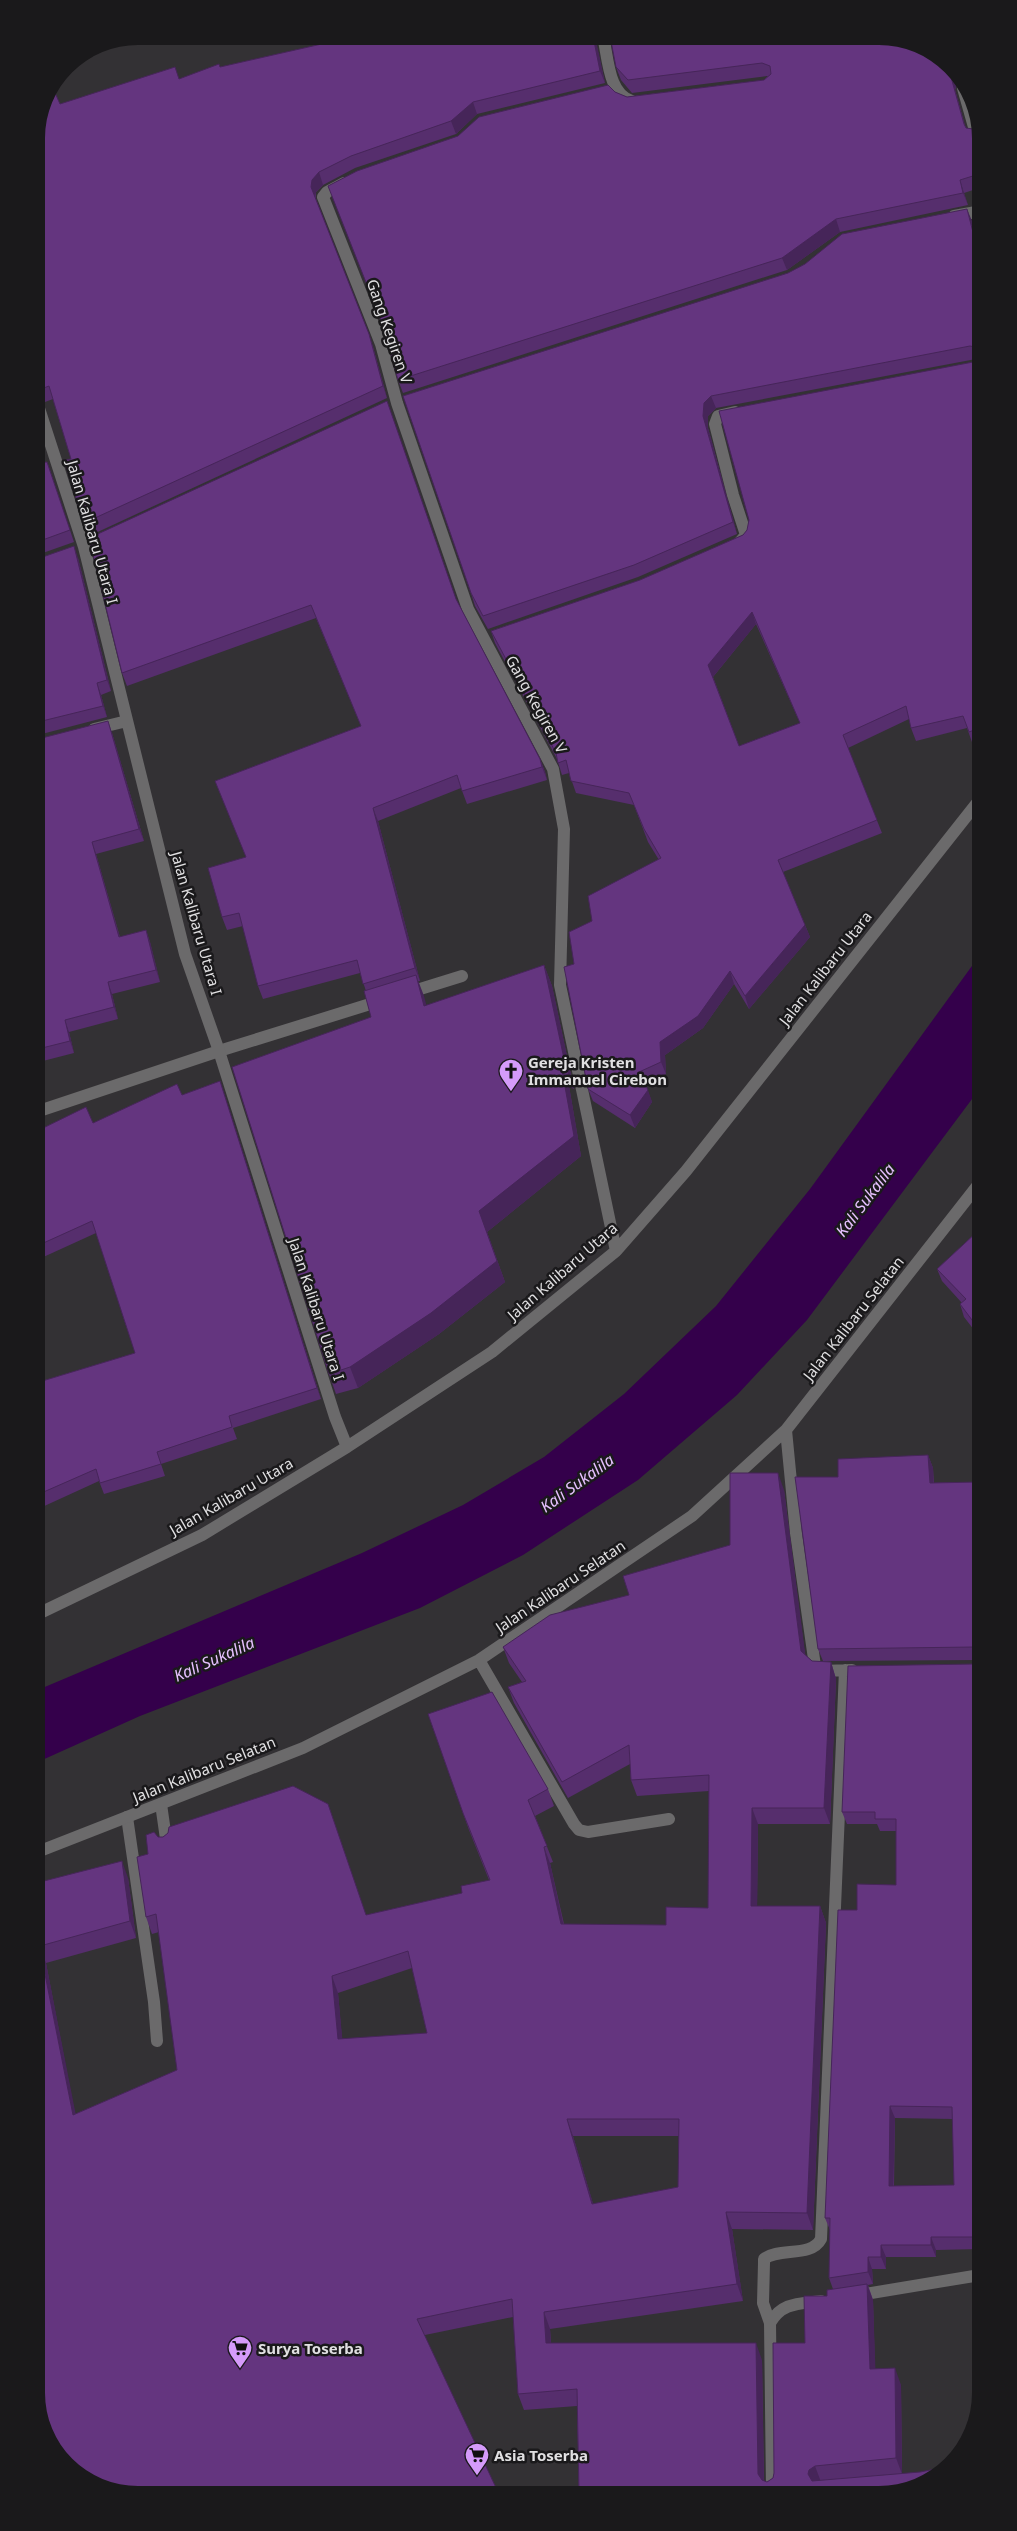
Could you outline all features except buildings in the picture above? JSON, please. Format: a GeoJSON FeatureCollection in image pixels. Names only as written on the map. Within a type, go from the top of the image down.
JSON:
{"type":"FeatureCollection","features":[{"type":"Feature","properties":{"kind":"street"},"geometry":{"type":"LineString","coordinates":[[605,45],[616,89],[626,100],[641,100]]}},
{"type":"Feature","properties":{"kind":"street"},"geometry":{"type":"LineString","coordinates":[[599,92],[616,89]]}},
{"type":"Feature","properties":{"kind":"street","name":"Gang Kegiren V"},"geometry":{"type":"LineString","coordinates":[[358,176],[327,192],[323,197],[381,344],[397,404],[468,609],[487,637],[553,769],[564,829],[560,985],[616,1251]]}},
{"type":"Feature","properties":{"kind":"street"},"geometry":{"type":"LineString","coordinates":[[938,219],[972,213]]}},
{"type":"Feature","properties":{"kind":"street"},"geometry":{"type":"LineString","coordinates":[[726,549],[740,543],[746,535],[733,495],[715,420],[719,415],[748,410]]}},
{"type":"Feature","properties":{"kind":"street","name":"Jalan Kalibaru Utara I"},"geometry":{"type":"LineString","coordinates":[[45,427],[84,547],[185,954],[219,1051],[335,1417],[347,1447]]}},
{"type":"Feature","properties":{"kind":"street"},"geometry":{"type":"LineString","coordinates":[[83,732],[127,722]]}},
{"type":"Feature","properties":{"kind":"street","name":"Jalan Kalibaru Utara"},"geometry":{"type":"LineString","coordinates":[[45,1611],[202,1535],[347,1447],[492,1352],[616,1251],[686,1172],[972,809]]}},
{"type":"Feature","properties":{"kind":"street"},"geometry":{"type":"LineString","coordinates":[[45,1109],[219,1051],[462,976]]}},
{"type":"Feature","properties":{"kind":"street","name":"Jalan Kalibaru Selatan"},"geometry":{"type":"LineString","coordinates":[[45,1849],[303,1748],[479,1660],[692,1516],[786,1430],[972,1193]]}},
{"type":"Feature","properties":{"kind":"street"},"geometry":{"type":"LineString","coordinates":[[786,1430],[796,1533],[815,1666],[822,1671],[864,1670]]}},
{"type":"Feature","properties":{"kind":"street"},"geometry":{"type":"LineString","coordinates":[[479,1660],[579,1830],[588,1832],[669,1819]]}},
{"type":"Feature","properties":{"kind":"street"},"geometry":{"type":"LineString","coordinates":[[772,2486],[770,2323],[763,2303],[764,2259],[771,2255],[810,2248],[821,2239],[845,1670]]}},
{"type":"Feature","properties":{"kind":"street"},"geometry":{"type":"LineString","coordinates":[[161,1804],[167,1846]]}},
{"type":"Feature","properties":{"kind":"street"},"geometry":{"type":"LineString","coordinates":[[127,1817],[154,2002],[157,2041]]}},
{"type":"Feature","properties":{"kind":"street"},"geometry":{"type":"LineString","coordinates":[[770,2323],[776,2313],[783,2308],[972,2276]]}},
{"type":"Feature","properties":{"kind":"water","name":"Kali Sukalila"},"geometry":{"type":"Polygon","coordinates":[[[972,966],[972,1099],[807,1320],[737,1395],[638,1480],[523,1555],[420,1608],[140,1716],[45,1759],[45,1687],[362,1553],[463,1505],[544,1457],[624,1394],[716,1306],[810,1189],[972,966]]]}},
{"type":"Feature","properties":{"kind":"place","name":"Gereja Kristen Immanuel Cirebon"},"geometry":{"type":"Point","coordinates":[511,1092]}},
{"type":"Feature","properties":{"kind":"place","name":"Surya Toserba"},"geometry":{"type":"Point","coordinates":[240,2369]}},
{"type":"Feature","properties":{"kind":"place","name":"Asia Toserba"},"geometry":{"type":"Point","coordinates":[477,2476]}}]}
